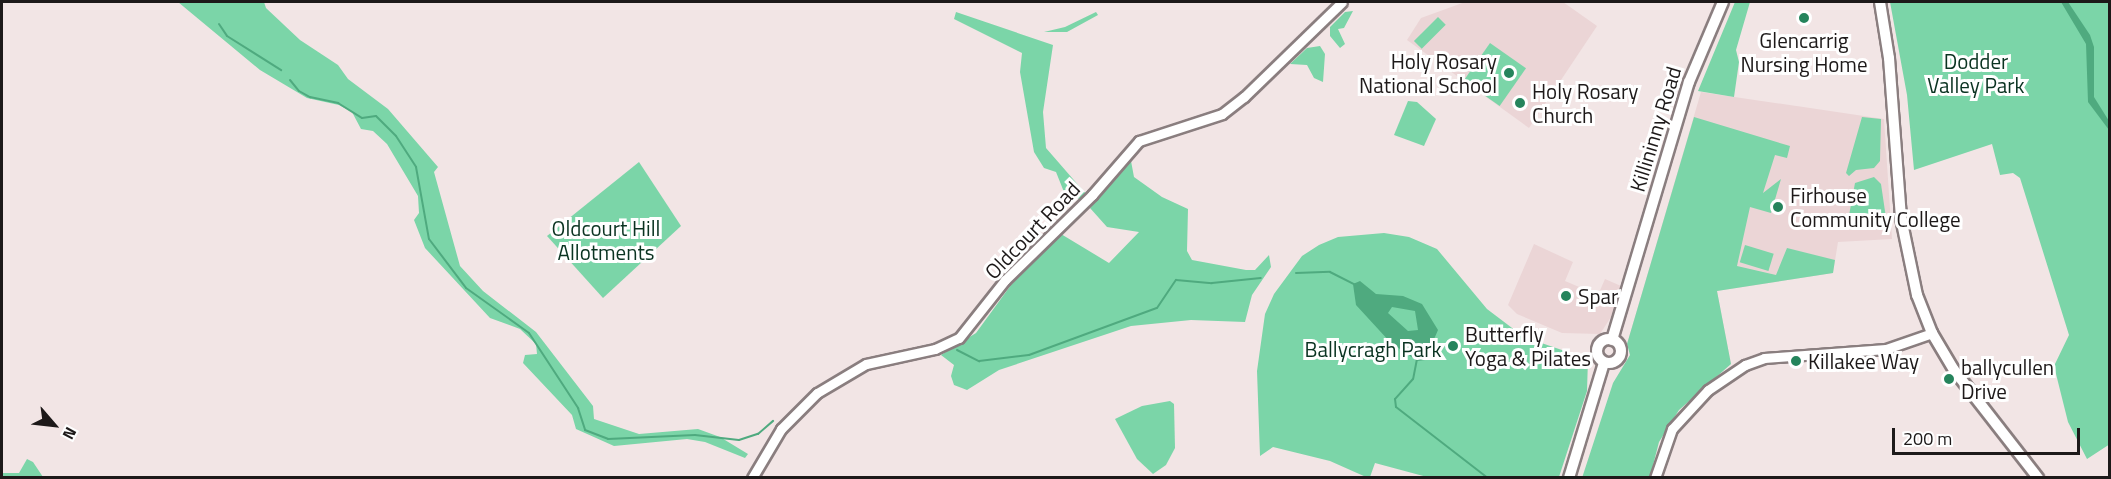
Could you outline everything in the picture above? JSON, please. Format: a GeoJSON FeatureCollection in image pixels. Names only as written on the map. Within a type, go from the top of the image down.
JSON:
{"type":"FeatureCollection","features":[{"type":"Feature","properties":{"kind":"main road","name":"Killininny Road"},"geometry":{"type":"LineString","coordinates":[[1612,340],[1689,82],[1723,2]]}},
{"type":"Feature","properties":{"kind":"main road"},"geometry":{"type":"LineString","coordinates":[[1880,2],[1910,274],[1932,333],[1960,379],[2038,477]]}},
{"type":"Feature","properties":{"kind":"main road","name":"Killininny Road"},"geometry":{"type":"LineString","coordinates":[[1569,477],[1604,363],[1596,349],[1601,342],[1612,340],[1618,344],[1620,355],[1612,363],[1604,363]]}},
{"type":"Feature","properties":{"kind":"street","name":"Oldcourt Road"},"geometry":{"type":"LineString","coordinates":[[752,477],[781,429],[817,393],[866,364],[935,349],[959,338],[1005,280],[1092,195],[1139,141],[1222,114],[1245,97],[1342,2]]}},
{"type":"Feature","properties":{"kind":"street"},"geometry":{"type":"LineString","coordinates":[[1655,477],[1672,429],[1708,390],[1745,365],[1764,358],[1886,349],[1932,333]]}},
{"type":"Feature","properties":{"kind":"shaded area","name":"Holy Rosary National School"},"geometry":{"type":"Polygon","coordinates":[[[1465,2],[1563,2],[1597,26],[1529,128],[1407,40],[1421,18],[1465,2]]]}},
{"type":"Feature","properties":{"kind":"shaded area"},"geometry":{"type":"Polygon","coordinates":[[[2061,2],[2068,2],[2090,35],[2094,47],[2094,97],[2109,121],[2109,130],[2088,102],[2086,44],[2061,2]]]}},
{"type":"Feature","properties":{"kind":"shaded area","name":"Firhouse Community College"},"geometry":{"type":"Polygon","coordinates":[[[1701,92],[1884,119],[1892,239],[1838,242],[1833,273],[1717,291],[1731,364],[1627,344],[1701,92]]]}},
{"type":"Feature","properties":{"kind":"shaded area"},"geometry":{"type":"Polygon","coordinates":[[[1534,244],[1573,262],[1565,281],[1598,295],[1605,279],[1621,286],[1611,317],[1600,334],[1562,333],[1517,314],[1508,305],[1534,244]]]}},
{"type":"Feature","properties":{"kind":"shaded area"},"geometry":{"type":"Polygon","coordinates":[[[1360,281],[1376,294],[1403,296],[1422,304],[1438,330],[1425,360],[1417,361],[1390,342],[1356,305],[1353,284],[1360,281]],[[1392,307],[1388,313],[1408,331],[1418,330],[1415,311],[1392,307]]]}},
{"type":"Feature","properties":{"kind":"green space"},"geometry":{"type":"Polygon","coordinates":[[[178,2],[264,2],[266,8],[300,40],[338,65],[348,79],[388,109],[438,167],[434,172],[460,266],[483,291],[536,332],[593,406],[594,419],[639,434],[698,429],[720,437],[748,454],[745,458],[705,442],[687,439],[614,446],[576,429],[572,415],[523,363],[525,355],[537,354],[536,344],[520,329],[490,318],[425,248],[414,220],[419,213],[418,196],[387,144],[373,131],[361,129],[352,112],[339,105],[307,98],[260,70],[178,2]]]}},
{"type":"Feature","properties":{"kind":"green space"},"geometry":{"type":"Polygon","coordinates":[[[1735,2],[1750,2],[1736,50],[1739,62],[1734,97],[1698,91],[1735,2]]]}},
{"type":"Feature","properties":{"kind":"green space","name":"Dodder Valley Park"},"geometry":{"type":"Polygon","coordinates":[[[1890,2],[2109,2],[2110,444],[2087,459],[2068,422],[2054,366],[2069,335],[2020,178],[2013,173],[2000,175],[1992,144],[1914,170],[1907,95],[1890,2]]]}},
{"type":"Feature","properties":{"kind":"green space"},"geometry":{"type":"Polygon","coordinates":[[[1353,11],[1344,28],[1338,29],[1345,44],[1340,48],[1330,36],[1330,27],[1345,12],[1353,11]]]}},
{"type":"Feature","properties":{"kind":"green space"},"geometry":{"type":"Polygon","coordinates":[[[956,12],[1053,45],[1043,112],[1046,148],[1086,194],[1082,199],[1066,197],[1056,172],[1044,168],[1034,152],[1020,72],[1022,53],[954,19],[956,12]]]}},
{"type":"Feature","properties":{"kind":"green space"},"geometry":{"type":"Polygon","coordinates":[[[1096,12],[1098,15],[1067,32],[1044,32],[1065,27],[1096,12]]]}},
{"type":"Feature","properties":{"kind":"green space"},"geometry":{"type":"Polygon","coordinates":[[[1438,17],[1446,25],[1422,49],[1414,41],[1438,17]]]}},
{"type":"Feature","properties":{"kind":"green space"},"geometry":{"type":"Polygon","coordinates":[[[1490,43],[1526,68],[1500,106],[1464,81],[1490,43]]]}},
{"type":"Feature","properties":{"kind":"green space"},"geometry":{"type":"Polygon","coordinates":[[[1320,46],[1325,54],[1323,82],[1314,78],[1307,65],[1290,64],[1307,48],[1320,46]]]}},
{"type":"Feature","properties":{"kind":"green space"},"geometry":{"type":"Polygon","coordinates":[[[1408,101],[1417,102],[1436,119],[1424,146],[1394,135],[1408,101]]]}},
{"type":"Feature","properties":{"kind":"green space"},"geometry":{"type":"Polygon","coordinates":[[[1694,117],[1790,146],[1787,158],[1775,155],[1763,193],[1781,179],[1771,213],[1750,207],[1737,266],[1776,275],[1787,248],[1835,260],[1833,273],[1717,291],[1731,364],[1679,410],[1659,442],[1650,477],[1582,478],[1613,383],[1630,355],[1627,344],[1694,117]]]}},
{"type":"Feature","properties":{"kind":"green space"},"geometry":{"type":"Polygon","coordinates":[[[1862,117],[1881,119],[1880,161],[1874,168],[1856,170],[1849,176],[1846,173],[1862,117]]]}},
{"type":"Feature","properties":{"kind":"green space"},"geometry":{"type":"Polygon","coordinates":[[[1131,161],[1134,177],[1162,197],[1188,209],[1187,251],[1192,260],[1255,270],[1269,255],[1271,267],[1252,295],[1245,322],[1191,320],[1131,326],[999,370],[967,390],[954,385],[951,376],[954,365],[941,355],[976,333],[1011,285],[1061,234],[1109,263],[1139,232],[1107,227],[1090,208],[1131,161]]]}},
{"type":"Feature","properties":{"kind":"green space","name":"Oldcourt Hill Allotments"},"geometry":{"type":"Polygon","coordinates":[[[639,162],[681,226],[603,298],[547,236],[639,162]]]}},
{"type":"Feature","properties":{"kind":"green space"},"geometry":{"type":"Polygon","coordinates":[[[1874,177],[1881,184],[1886,218],[1847,226],[1855,183],[1874,177]]]}},
{"type":"Feature","properties":{"kind":"green space","name":"Ballycragh Park"},"geometry":{"type":"Polygon","coordinates":[[[1384,233],[1409,237],[1437,249],[1487,309],[1524,337],[1588,359],[1587,391],[1559,477],[1427,477],[1375,463],[1370,477],[1366,477],[1330,461],[1273,447],[1260,456],[1257,371],[1265,314],[1274,294],[1302,256],[1319,245],[1338,237],[1384,233]]]}},
{"type":"Feature","properties":{"kind":"green space"},"geometry":{"type":"Polygon","coordinates":[[[1745,245],[1774,254],[1768,271],[1740,262],[1745,245]]]}},
{"type":"Feature","properties":{"kind":"green space"},"geometry":{"type":"Polygon","coordinates":[[[1170,401],[1174,404],[1175,448],[1166,465],[1153,474],[1137,459],[1115,419],[1142,406],[1170,401]]]}},
{"type":"Feature","properties":{"kind":"green space"},"geometry":{"type":"Polygon","coordinates":[[[27,459],[33,462],[43,477],[2,477],[2,473],[19,473],[27,459]]]}},
{"type":"Feature","properties":{"kind":"waterway"},"geometry":{"type":"LineString","coordinates":[[219,24],[227,36],[281,70]]}},
{"type":"Feature","properties":{"kind":"waterway"},"geometry":{"type":"LineString","coordinates":[[290,80],[299,91],[310,97],[338,103],[362,118],[376,116],[396,136],[416,167],[429,239],[466,288],[529,333],[578,408],[585,430],[608,439],[695,435],[739,440],[758,434],[773,421]]}},
{"type":"Feature","properties":{"kind":"waterway"},"geometry":{"type":"LineString","coordinates":[[1296,273],[1330,272],[1355,285]]}},
{"type":"Feature","properties":{"kind":"waterway"},"geometry":{"type":"LineString","coordinates":[[957,350],[979,361],[1029,355],[1157,308],[1176,280],[1212,283],[1261,278]]}},
{"type":"Feature","properties":{"kind":"waterway"},"geometry":{"type":"LineString","coordinates":[[1417,359],[1413,379],[1395,399],[1396,407],[1488,478]]}},
{"type":"Feature","properties":{"kind":"place","name":"Glencarrig Nursing Home"},"geometry":{"type":"Point","coordinates":[1804,18]}},
{"type":"Feature","properties":{"kind":"place","name":"Holy Rosary National School"},"geometry":{"type":"Point","coordinates":[1509,73]}},
{"type":"Feature","properties":{"kind":"place","name":"Holy Rosary Church"},"geometry":{"type":"Point","coordinates":[1520,103]}},
{"type":"Feature","properties":{"kind":"place","name":"Firhouse Community College"},"geometry":{"type":"Point","coordinates":[1778,207]}},
{"type":"Feature","properties":{"kind":"place","name":"Spar"},"geometry":{"type":"Point","coordinates":[1566,296]}},
{"type":"Feature","properties":{"kind":"place","name":"Butterfly Yoga & Pilates"},"geometry":{"type":"Point","coordinates":[1453,346]}},
{"type":"Feature","properties":{"kind":"place","name":"Killakee Way"},"geometry":{"type":"Point","coordinates":[1796,361]}},
{"type":"Feature","properties":{"kind":"place","name":"ballycullen Drive"},"geometry":{"type":"Point","coordinates":[1949,379]}}]}
